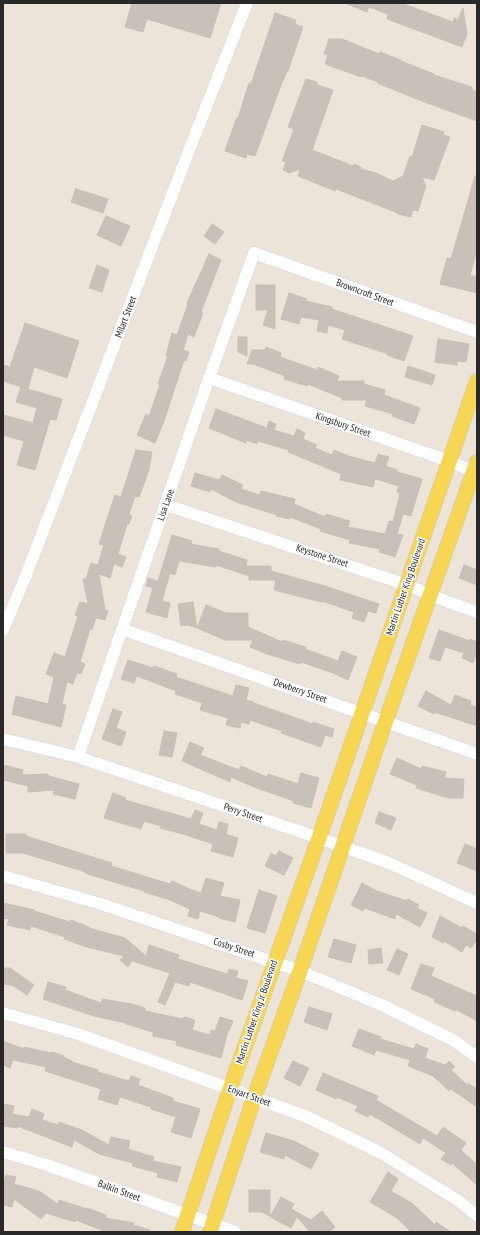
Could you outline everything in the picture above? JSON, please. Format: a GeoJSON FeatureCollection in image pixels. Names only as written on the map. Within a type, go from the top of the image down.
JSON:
{"type":"FeatureCollection","features":[{"type":"Feature","properties":{"kind":"main road","name":"Martin Luther King Boulevard"},"geometry":{"type":"LineString","coordinates":[[335,793],[477,381]]}},
{"type":"Feature","properties":{"kind":"main road"},"geometry":{"type":"LineString","coordinates":[[211,1228],[254,1098],[300,971],[430,595],[476,469]]}},
{"type":"Feature","properties":{"kind":"main road","name":"Martin Luther King Jr Boulevard"},"geometry":{"type":"LineString","coordinates":[[182,1232],[230,1089],[335,793]]}},
{"type":"Feature","properties":{"kind":"street","name":"Milart Street"},"geometry":{"type":"LineString","coordinates":[[3,630],[25,578],[247,3]]}},
{"type":"Feature","properties":{"kind":"street","name":"Browncroft Street"},"geometry":{"type":"LineString","coordinates":[[254,253],[477,332]]}},
{"type":"Feature","properties":{"kind":"street","name":"Lisa Lane"},"geometry":{"type":"LineString","coordinates":[[78,757],[209,378],[254,253]]}},
{"type":"Feature","properties":{"kind":"street","name":"Kingsbury Street"},"geometry":{"type":"LineString","coordinates":[[209,378],[476,469]]}},
{"type":"Feature","properties":{"kind":"street","name":"Keystone Street"},"geometry":{"type":"LineString","coordinates":[[166,505],[407,584],[430,595],[477,612]]}},
{"type":"Feature","properties":{"kind":"street","name":"Dewberry Street"},"geometry":{"type":"LineString","coordinates":[[122,629],[477,754]]}},
{"type":"Feature","properties":{"kind":"street","name":"Perry Street"},"geometry":{"type":"LineString","coordinates":[[3,739],[78,757],[319,838],[389,863],[477,903]]}},
{"type":"Feature","properties":{"kind":"street","name":"Cosby Street"},"geometry":{"type":"LineString","coordinates":[[3,876],[98,903],[300,971],[384,1006],[454,1040],[477,1057]]}},
{"type":"Feature","properties":{"kind":"street","name":"Enyart Street"},"geometry":{"type":"LineString","coordinates":[[3,1013],[78,1034],[305,1116],[381,1153],[459,1201],[477,1216]]}},
{"type":"Feature","properties":{"kind":"street","name":"Balkin Street"},"geometry":{"type":"LineString","coordinates":[[3,1152],[47,1165],[188,1215],[211,1228],[235,1232]]}},
{"type":"Feature","properties":{"kind":"building"},"geometry":{"type":"Polygon","coordinates":[[[132,3],[221,3],[210,38],[147,19],[143,32],[125,27],[132,3]]]}},
{"type":"Feature","properties":{"kind":"building"},"geometry":{"type":"Polygon","coordinates":[[[345,3],[401,3],[453,22],[454,18],[458,20],[463,8],[467,34],[462,47],[387,19],[388,14],[369,7],[367,12],[345,3]]]}},
{"type":"Feature","properties":{"kind":"building"},"geometry":{"type":"Polygon","coordinates":[[[275,13],[296,20],[295,24],[303,27],[288,71],[281,85],[255,156],[247,154],[246,158],[225,151],[237,117],[238,118],[249,83],[251,84],[275,13]]]}},
{"type":"Feature","properties":{"kind":"building"},"geometry":{"type":"Polygon","coordinates":[[[329,39],[342,39],[379,54],[380,52],[401,60],[434,75],[472,87],[472,90],[477,92],[477,121],[427,103],[362,76],[361,77],[325,64],[328,55],[324,54],[329,39]]]}},
{"type":"Feature","properties":{"kind":"building"},"geometry":{"type":"Polygon","coordinates":[[[306,79],[317,82],[317,85],[333,90],[312,150],[353,166],[354,164],[361,167],[361,169],[376,173],[393,181],[403,176],[410,156],[412,157],[422,125],[444,132],[443,135],[450,137],[434,180],[422,177],[426,186],[418,211],[413,210],[411,217],[398,214],[336,189],[335,191],[298,176],[300,169],[289,173],[283,170],[286,162],[282,161],[294,129],[288,127],[306,79]]]}},
{"type":"Feature","properties":{"kind":"building"},"geometry":{"type":"Polygon","coordinates":[[[475,176],[477,177],[477,251],[470,275],[477,277],[477,293],[440,284],[447,258],[451,259],[475,176]]]}},
{"type":"Feature","properties":{"kind":"building"},"geometry":{"type":"Polygon","coordinates":[[[76,189],[108,199],[103,213],[71,202],[76,189]]]}},
{"type":"Feature","properties":{"kind":"building"},"geometry":{"type":"Polygon","coordinates":[[[106,216],[130,226],[121,246],[97,235],[106,216]]]}},
{"type":"Feature","properties":{"kind":"building"},"geometry":{"type":"Polygon","coordinates":[[[212,224],[224,232],[215,244],[204,236],[212,224]]]}},
{"type":"Feature","properties":{"kind":"building"},"geometry":{"type":"Polygon","coordinates":[[[209,254],[221,260],[201,312],[203,313],[194,337],[188,334],[183,350],[189,352],[186,361],[184,360],[164,421],[155,443],[137,435],[146,414],[149,416],[160,385],[158,384],[168,356],[166,356],[172,333],[177,335],[188,304],[187,303],[209,254]]]}},
{"type":"Feature","properties":{"kind":"building"},"geometry":{"type":"Polygon","coordinates":[[[97,265],[109,270],[102,292],[89,288],[97,265]]]}},
{"type":"Feature","properties":{"kind":"building"},"geometry":{"type":"Polygon","coordinates":[[[256,285],[275,285],[275,329],[263,325],[268,310],[256,310],[256,285]]]}},
{"type":"Feature","properties":{"kind":"building"},"geometry":{"type":"Polygon","coordinates":[[[289,293],[307,299],[306,301],[332,307],[332,309],[413,336],[404,361],[387,355],[388,354],[342,339],[345,330],[328,325],[327,333],[317,331],[319,320],[301,317],[299,324],[281,319],[289,293]]]}},
{"type":"Feature","properties":{"kind":"building"},"geometry":{"type":"Polygon","coordinates":[[[25,323],[79,341],[67,378],[34,367],[28,389],[3,381],[4,365],[10,367],[25,323]]]}},
{"type":"Feature","properties":{"kind":"building"},"geometry":{"type":"Polygon","coordinates":[[[238,337],[247,337],[247,356],[238,352],[238,337]]]}},
{"type":"Feature","properties":{"kind":"building"},"geometry":{"type":"Polygon","coordinates":[[[438,339],[469,344],[466,362],[457,361],[457,365],[435,362],[438,339]]]}},
{"type":"Feature","properties":{"kind":"building"},"geometry":{"type":"Polygon","coordinates":[[[266,347],[281,353],[280,357],[317,370],[318,367],[339,376],[337,381],[364,381],[364,384],[385,390],[384,395],[420,408],[414,424],[392,416],[393,414],[365,406],[367,400],[342,400],[342,398],[308,384],[307,386],[284,379],[285,376],[253,364],[247,364],[252,350],[264,350],[266,347]]]}},
{"type":"Feature","properties":{"kind":"building"},"geometry":{"type":"Polygon","coordinates":[[[408,366],[435,375],[432,385],[405,377],[408,366]]]}},
{"type":"Feature","properties":{"kind":"building"},"geometry":{"type":"Polygon","coordinates":[[[21,387],[62,399],[56,420],[50,419],[35,470],[17,465],[24,441],[3,435],[3,415],[33,423],[37,408],[16,402],[21,387]]]}},
{"type":"Feature","properties":{"kind":"building"},"geometry":{"type":"Polygon","coordinates":[[[216,409],[267,428],[269,421],[276,424],[274,430],[294,436],[297,429],[305,433],[303,439],[317,445],[315,448],[332,455],[334,450],[375,463],[378,454],[389,457],[386,466],[397,470],[397,472],[422,479],[411,516],[403,514],[397,534],[403,535],[395,557],[379,552],[380,549],[349,543],[350,540],[320,531],[321,529],[290,517],[290,519],[276,516],[277,515],[236,502],[211,489],[210,492],[191,486],[195,473],[219,480],[222,475],[243,485],[241,489],[260,495],[261,491],[295,499],[294,504],[325,517],[326,514],[350,521],[348,527],[385,534],[389,521],[393,522],[400,493],[397,492],[399,486],[375,479],[373,487],[340,480],[341,474],[288,452],[289,450],[258,441],[257,444],[246,440],[246,443],[209,428],[216,409]]]}},
{"type":"Feature","properties":{"kind":"building"},"geometry":{"type":"Polygon","coordinates":[[[136,450],[152,452],[149,470],[139,497],[135,496],[129,514],[132,516],[129,524],[127,524],[118,554],[126,557],[122,567],[114,564],[110,578],[99,574],[105,610],[108,611],[105,620],[96,618],[92,630],[90,629],[80,662],[85,664],[81,674],[77,673],[73,684],[67,682],[62,704],[66,705],[61,727],[12,714],[16,696],[48,704],[54,677],[46,674],[54,653],[65,657],[78,616],[75,615],[80,602],[88,604],[83,579],[86,579],[91,563],[98,565],[104,545],[99,544],[107,519],[115,495],[121,497],[136,450]]]}},
{"type":"Feature","properties":{"kind":"building"},"geometry":{"type":"Polygon","coordinates":[[[172,535],[192,541],[191,544],[219,549],[219,551],[247,560],[246,566],[271,566],[271,571],[325,586],[379,604],[376,613],[368,611],[364,622],[352,618],[354,612],[322,601],[274,590],[276,580],[249,580],[249,576],[216,565],[216,567],[179,561],[175,575],[170,573],[162,601],[170,603],[167,618],[146,612],[153,588],[146,586],[148,578],[158,581],[172,535]]]}},
{"type":"Feature","properties":{"kind":"building"},"geometry":{"type":"Polygon","coordinates":[[[464,565],[477,570],[477,585],[459,578],[464,565]]]}},
{"type":"Feature","properties":{"kind":"building"},"geometry":{"type":"Polygon","coordinates":[[[193,602],[197,628],[188,625],[181,626],[178,604],[193,602]]]}},
{"type":"Feature","properties":{"kind":"building"},"geometry":{"type":"Polygon","coordinates":[[[206,605],[226,613],[248,613],[248,627],[282,642],[283,640],[306,647],[305,649],[338,661],[342,651],[357,657],[348,680],[301,662],[300,664],[250,647],[253,640],[225,640],[197,628],[206,605]]]}},
{"type":"Feature","properties":{"kind":"building"},"geometry":{"type":"Polygon","coordinates":[[[439,630],[477,642],[477,654],[473,663],[462,658],[464,653],[445,647],[440,661],[429,658],[439,630]]]}},
{"type":"Feature","properties":{"kind":"building"},"geometry":{"type":"Polygon","coordinates":[[[128,660],[153,668],[154,666],[177,674],[176,677],[233,696],[236,685],[249,688],[246,700],[313,724],[313,722],[334,729],[332,737],[325,735],[321,747],[250,720],[249,724],[241,722],[240,728],[226,725],[228,718],[200,710],[202,703],[175,694],[176,691],[137,676],[134,683],[121,679],[128,660]]]}},
{"type":"Feature","properties":{"kind":"building"},"geometry":{"type":"Polygon","coordinates":[[[426,691],[451,705],[455,695],[471,701],[470,705],[477,707],[477,726],[435,712],[434,714],[418,706],[426,691]]]}},
{"type":"Feature","properties":{"kind":"building"},"geometry":{"type":"Polygon","coordinates":[[[113,709],[122,712],[116,728],[126,732],[121,746],[102,739],[113,709]]]}},
{"type":"Feature","properties":{"kind":"building"},"geometry":{"type":"Polygon","coordinates":[[[164,731],[177,733],[172,757],[159,755],[164,731]]]}},
{"type":"Feature","properties":{"kind":"building"},"geometry":{"type":"Polygon","coordinates":[[[190,742],[204,748],[200,755],[239,770],[241,766],[267,777],[268,774],[298,784],[301,773],[319,778],[311,808],[293,803],[294,801],[231,777],[230,782],[182,761],[190,742]]]}},
{"type":"Feature","properties":{"kind":"building"},"geometry":{"type":"Polygon","coordinates":[[[397,758],[421,769],[422,766],[446,772],[444,778],[464,779],[463,798],[448,798],[416,788],[417,785],[390,774],[397,758]]]}},
{"type":"Feature","properties":{"kind":"building"},"geometry":{"type":"Polygon","coordinates":[[[3,765],[23,770],[22,775],[48,774],[49,776],[79,784],[75,799],[53,794],[54,790],[28,792],[28,786],[3,780],[3,765]]]}},
{"type":"Feature","properties":{"kind":"building"},"geometry":{"type":"Polygon","coordinates":[[[113,793],[126,798],[125,800],[191,819],[195,810],[203,813],[199,824],[217,830],[219,822],[228,824],[226,834],[238,838],[233,857],[211,851],[213,844],[160,828],[161,826],[144,821],[141,829],[104,818],[113,793]]]}},
{"type":"Feature","properties":{"kind":"building"},"geometry":{"type":"Polygon","coordinates":[[[379,812],[396,818],[391,830],[375,823],[379,812]]]}},
{"type":"Feature","properties":{"kind":"building"},"geometry":{"type":"Polygon","coordinates":[[[6,834],[26,834],[26,836],[112,863],[111,866],[170,884],[172,881],[201,893],[206,878],[224,883],[220,896],[240,900],[235,922],[200,911],[198,919],[188,916],[190,909],[144,891],[23,853],[6,853],[6,834]]]}},
{"type":"Feature","properties":{"kind":"building"},"geometry":{"type":"Polygon","coordinates":[[[465,844],[477,849],[477,871],[457,863],[465,844]]]}},
{"type":"Feature","properties":{"kind":"building"},"geometry":{"type":"Polygon","coordinates":[[[279,851],[293,858],[284,875],[265,866],[271,853],[276,856],[279,851]]]}},
{"type":"Feature","properties":{"kind":"building"},"geometry":{"type":"Polygon","coordinates":[[[362,883],[377,891],[407,901],[408,899],[419,905],[417,908],[427,913],[420,927],[396,914],[395,919],[365,908],[363,911],[351,905],[362,883]]]}},
{"type":"Feature","properties":{"kind":"building"},"geometry":{"type":"Polygon","coordinates":[[[259,890],[277,896],[265,933],[247,928],[259,890]]]}},
{"type":"Feature","properties":{"kind":"building"},"geometry":{"type":"Polygon","coordinates":[[[3,903],[35,910],[34,911],[70,922],[71,920],[89,928],[125,938],[146,956],[149,945],[179,955],[178,959],[227,974],[229,969],[238,971],[236,978],[248,981],[242,1000],[190,982],[189,986],[175,982],[165,1005],[158,1002],[170,973],[132,961],[128,967],[120,960],[124,956],[87,947],[64,939],[65,937],[31,926],[30,930],[7,925],[9,919],[3,918],[3,903]]]}},
{"type":"Feature","properties":{"kind":"building"},"geometry":{"type":"Polygon","coordinates":[[[440,916],[477,934],[477,939],[471,948],[466,945],[462,952],[444,941],[443,943],[432,937],[440,916]]]}},
{"type":"Feature","properties":{"kind":"building"},"geometry":{"type":"Polygon","coordinates":[[[334,939],[356,945],[351,963],[328,957],[334,939]]]}},
{"type":"Feature","properties":{"kind":"building"},"geometry":{"type":"Polygon","coordinates":[[[381,948],[383,963],[369,964],[368,950],[381,948]]]}},
{"type":"Feature","properties":{"kind":"building"},"geometry":{"type":"Polygon","coordinates":[[[397,949],[408,954],[399,975],[387,970],[397,949]]]}},
{"type":"Feature","properties":{"kind":"building"},"geometry":{"type":"Polygon","coordinates":[[[421,964],[434,968],[431,976],[477,996],[477,1021],[455,1009],[455,1011],[434,1002],[435,999],[411,989],[421,964]]]}},
{"type":"Feature","properties":{"kind":"building"},"geometry":{"type":"Polygon","coordinates":[[[3,968],[10,968],[34,985],[27,995],[12,985],[3,984],[3,968]]]}},
{"type":"Feature","properties":{"kind":"building"},"geometry":{"type":"Polygon","coordinates":[[[48,982],[66,987],[65,990],[101,1003],[102,999],[132,1004],[145,1008],[145,1011],[195,1020],[192,1030],[210,1035],[211,1030],[215,1031],[220,1017],[233,1021],[228,1031],[221,1058],[176,1045],[177,1041],[153,1036],[153,1032],[126,1023],[94,1016],[43,999],[48,982]]]}},
{"type":"Feature","properties":{"kind":"building"},"geometry":{"type":"Polygon","coordinates":[[[309,1007],[332,1014],[327,1030],[304,1022],[309,1007]]]}},
{"type":"Feature","properties":{"kind":"building"},"geometry":{"type":"Polygon","coordinates":[[[359,1029],[381,1037],[380,1039],[414,1049],[416,1044],[428,1049],[425,1058],[445,1065],[449,1061],[455,1067],[451,1070],[467,1085],[468,1083],[477,1089],[477,1107],[451,1089],[449,1091],[433,1076],[408,1066],[410,1060],[376,1050],[374,1055],[352,1046],[359,1029]]]}},
{"type":"Feature","properties":{"kind":"building"},"geometry":{"type":"Polygon","coordinates":[[[3,1041],[24,1049],[24,1047],[52,1052],[64,1056],[63,1057],[72,1062],[98,1070],[98,1072],[129,1081],[131,1076],[140,1079],[138,1085],[173,1098],[173,1101],[200,1109],[191,1138],[171,1132],[176,1117],[151,1109],[151,1107],[120,1097],[117,1105],[98,1099],[101,1089],[45,1071],[46,1067],[13,1060],[10,1068],[3,1065],[3,1041]]]}},
{"type":"Feature","properties":{"kind":"building"},"geometry":{"type":"Polygon","coordinates":[[[293,1061],[309,1068],[300,1086],[284,1078],[293,1061]]]}},
{"type":"Feature","properties":{"kind":"building"},"geometry":{"type":"Polygon","coordinates":[[[323,1073],[378,1096],[376,1100],[437,1136],[443,1127],[466,1143],[461,1150],[477,1165],[477,1185],[452,1163],[451,1165],[441,1159],[446,1153],[423,1138],[420,1144],[370,1114],[368,1117],[355,1111],[358,1106],[337,1097],[336,1099],[316,1090],[323,1073]]]}},
{"type":"Feature","properties":{"kind":"building"},"geometry":{"type":"Polygon","coordinates":[[[3,1104],[14,1106],[12,1114],[29,1117],[32,1109],[44,1114],[42,1120],[58,1125],[59,1122],[82,1130],[109,1145],[111,1137],[130,1141],[128,1149],[154,1157],[153,1161],[181,1167],[177,1182],[157,1177],[158,1173],[132,1166],[133,1163],[99,1154],[74,1140],[72,1147],[17,1126],[17,1128],[3,1126],[3,1104]]]}},
{"type":"Feature","properties":{"kind":"building"},"geometry":{"type":"Polygon","coordinates":[[[266,1133],[294,1141],[319,1154],[311,1169],[285,1155],[284,1159],[260,1152],[266,1133]]]}},
{"type":"Feature","properties":{"kind":"building"},"geometry":{"type":"Polygon","coordinates":[[[388,1172],[398,1179],[391,1191],[413,1204],[435,1225],[436,1222],[451,1232],[411,1232],[397,1218],[370,1202],[388,1172]]]}},
{"type":"Feature","properties":{"kind":"building"},"geometry":{"type":"Polygon","coordinates":[[[6,1175],[16,1177],[14,1184],[39,1191],[58,1204],[59,1200],[87,1208],[106,1215],[105,1218],[134,1223],[133,1225],[150,1230],[150,1232],[106,1232],[76,1220],[75,1222],[46,1213],[41,1219],[14,1199],[12,1207],[3,1205],[3,1187],[6,1175]]]}},
{"type":"Feature","properties":{"kind":"building"},"geometry":{"type":"Polygon","coordinates":[[[249,1190],[270,1190],[270,1216],[262,1212],[249,1212],[249,1190]]]}},
{"type":"Feature","properties":{"kind":"building"},"geometry":{"type":"Polygon","coordinates":[[[281,1197],[294,1204],[291,1209],[311,1220],[322,1211],[335,1227],[329,1232],[310,1232],[297,1217],[291,1228],[270,1217],[281,1197]]]}}]}
